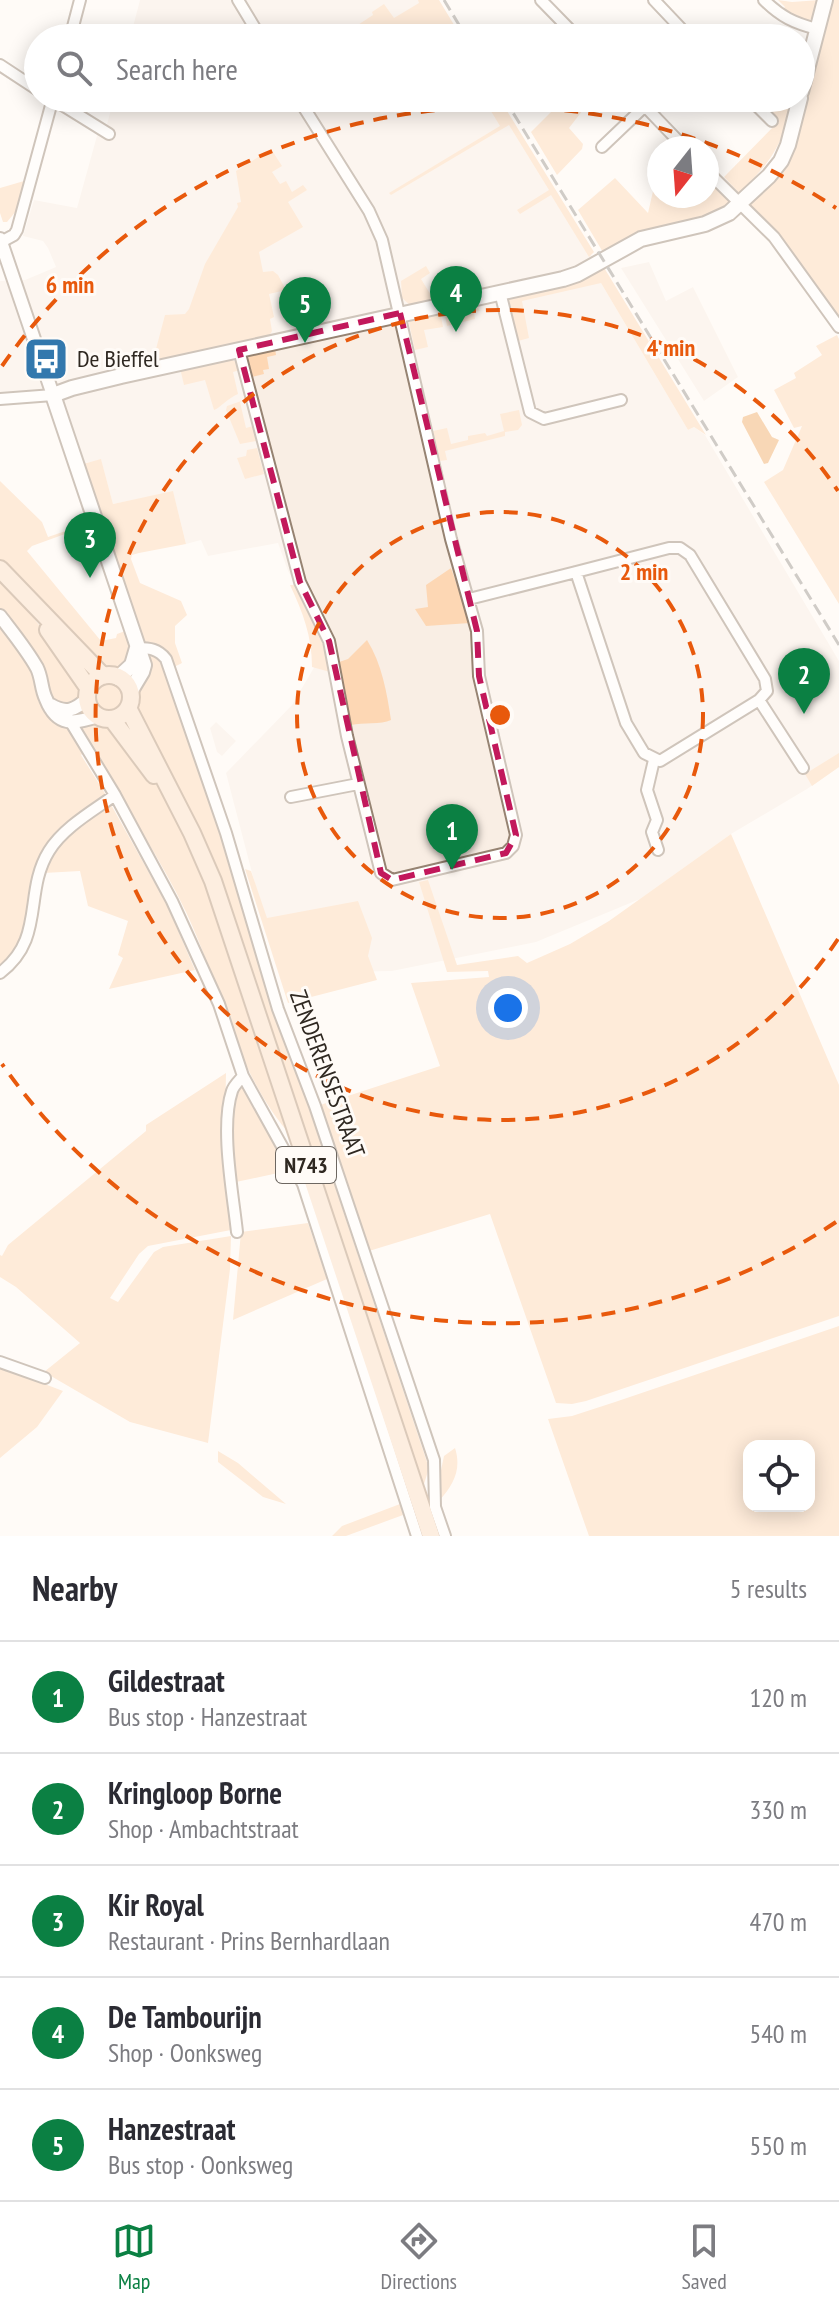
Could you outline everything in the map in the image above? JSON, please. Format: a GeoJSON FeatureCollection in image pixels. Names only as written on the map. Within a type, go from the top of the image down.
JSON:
{"type":"FeatureCollection","features":[{"type":"Feature","properties":{"kind":"main road"},"geometry":{"type":"LineString","coordinates":[[815,37],[825,0]]}},
{"type":"Feature","properties":{"kind":"main road"},"geometry":{"type":"LineString","coordinates":[[105,718],[129,700],[144,665],[53,395],[72,388],[578,274],[629,244],[717,220],[769,176],[781,161],[796,112]]}},
{"type":"Feature","properties":{"kind":"main road","name":"N743"},"geometry":{"type":"LineString","coordinates":[[0,569],[110,677],[123,681],[129,700]]}},
{"type":"Feature","properties":{"kind":"main road","name":"N743"},"geometry":{"type":"LineString","coordinates":[[19,590],[88,694],[92,711],[105,718]]}},
{"type":"Feature","properties":{"kind":"main road"},"geometry":{"type":"LineString","coordinates":[[88,694],[132,665],[137,648]]}},
{"type":"Feature","properties":{"kind":"main road","name":"ZENDERENSESTRAAT"},"geometry":{"type":"LineString","coordinates":[[129,700],[213,881],[431,1536]]}},
{"type":"Feature","properties":{"kind":"main road","name":"ZENDERENSESTRAAT"},"geometry":{"type":"LineString","coordinates":[[105,718],[173,798]]}},
{"type":"Feature","properties":{"kind":"street"},"geometry":{"type":"LineString","coordinates":[[74,24],[80,0]]}},
{"type":"Feature","properties":{"kind":"street"},"geometry":{"type":"LineString","coordinates":[[238,0],[253,24]]}},
{"type":"Feature","properties":{"kind":"street"},"geometry":{"type":"LineString","coordinates":[[541,0],[564,24]]}},
{"type":"Feature","properties":{"kind":"street"},"geometry":{"type":"LineString","coordinates":[[654,0],[677,24]]}},
{"type":"Feature","properties":{"kind":"street"},"geometry":{"type":"LineString","coordinates":[[764,0],[790,22],[798,24]]}},
{"type":"Feature","properties":{"kind":"street"},"geometry":{"type":"LineString","coordinates":[[0,65],[24,81]]}},
{"type":"Feature","properties":{"kind":"street"},"geometry":{"type":"LineString","coordinates":[[0,399],[53,395],[0,241],[14,235],[17,230],[48,112]]}},
{"type":"Feature","properties":{"kind":"street"},"geometry":{"type":"LineString","coordinates":[[74,112],[109,134]]}},
{"type":"Feature","properties":{"kind":"street"},"geometry":{"type":"LineString","coordinates":[[239,350],[300,582],[329,641],[358,784],[381,873],[395,879],[506,853],[513,846],[516,835],[479,676],[477,631],[451,539],[382,240],[369,211],[307,112]]}},
{"type":"Feature","properties":{"kind":"street"},"geometry":{"type":"LineString","coordinates":[[602,147],[635,112]]}},
{"type":"Feature","properties":{"kind":"street"},"geometry":{"type":"LineString","coordinates":[[651,112],[674,136]]}},
{"type":"Feature","properties":{"kind":"street"},"geometry":{"type":"LineString","coordinates":[[763,112],[772,121]]}},
{"type":"Feature","properties":{"kind":"street"},"geometry":{"type":"LineString","coordinates":[[719,184],[774,237],[839,327]]}},
{"type":"Feature","properties":{"kind":"street"},"geometry":{"type":"LineString","coordinates":[[500,292],[530,412],[544,419],[621,400]]}},
{"type":"Feature","properties":{"kind":"street"},"geometry":{"type":"LineString","coordinates":[[469,599],[669,548],[685,551],[765,679],[767,691],[759,700],[665,759],[654,760],[644,753],[626,723],[576,572]]}},
{"type":"Feature","properties":{"kind":"street"},"geometry":{"type":"LineString","coordinates":[[0,616],[34,664],[48,704],[55,714],[105,718]]}},
{"type":"Feature","properties":{"kind":"street","name":"ZENDERENSESTRAAT"},"geometry":{"type":"LineString","coordinates":[[137,648],[160,652],[166,659],[176,687],[226,833],[278,1009],[315,1106],[434,1460],[433,1493],[445,1536]]}},
{"type":"Feature","properties":{"kind":"street"},"geometry":{"type":"LineString","coordinates":[[68,716],[88,694]]}},
{"type":"Feature","properties":{"kind":"street"},"geometry":{"type":"LineString","coordinates":[[759,700],[803,768]]}},
{"type":"Feature","properties":{"kind":"street"},"geometry":{"type":"LineString","coordinates":[[68,716],[115,795],[202,963],[243,1076],[303,1184],[417,1536]]}},
{"type":"Feature","properties":{"kind":"street"},"geometry":{"type":"LineString","coordinates":[[654,760],[647,790],[657,820],[652,832],[658,850]]}},
{"type":"Feature","properties":{"kind":"street"},"geometry":{"type":"LineString","coordinates":[[291,797],[358,784]]}},
{"type":"Feature","properties":{"kind":"street"},"geometry":{"type":"LineString","coordinates":[[0,973],[13,963],[24,948],[39,875],[50,849],[65,832],[115,795]]}},
{"type":"Feature","properties":{"kind":"street"},"geometry":{"type":"LineString","coordinates":[[237,1232],[229,1157],[229,1114],[232,1090],[243,1076]]}},
{"type":"Feature","properties":{"kind":"street"},"geometry":{"type":"LineString","coordinates":[[0,1362],[45,1378]]}},
{"type":"Feature","properties":{"kind":"highlighted area"},"geometry":{"type":"Polygon","coordinates":[[[400,313],[477,631],[479,676],[516,835],[506,853],[392,880],[381,873],[329,641],[300,582],[239,350],[400,313]]]}},
{"type":"Feature","properties":{"kind":"shaded area"},"geometry":{"type":"Polygon","coordinates":[[[140,0],[437,0],[452,24],[134,24],[140,0]]]}},
{"type":"Feature","properties":{"kind":"shaded area"},"geometry":{"type":"Polygon","coordinates":[[[418,0],[439,0],[454,24],[359,24],[384,4],[394,18],[419,3],[418,0]]]}},
{"type":"Feature","properties":{"kind":"shaded area"},"geometry":{"type":"Polygon","coordinates":[[[778,0],[820,0],[815,17],[805,22],[780,12],[785,7],[778,0]]]}},
{"type":"Feature","properties":{"kind":"shaded area"},"geometry":{"type":"Polygon","coordinates":[[[832,0],[839,0],[839,319],[751,208],[750,200],[779,174],[794,151],[804,112],[815,112],[815,68],[832,0]]]}},
{"type":"Feature","properties":{"kind":"shaded area"},"geometry":{"type":"Polygon","coordinates":[[[110,112],[505,112],[591,254],[601,283],[688,430],[694,427],[705,435],[839,661],[839,767],[731,834],[640,899],[536,942],[392,971],[301,973],[276,965],[226,773],[292,705],[329,642],[288,571],[278,543],[208,556],[201,540],[186,544],[173,492],[113,504],[101,460],[85,463],[63,398],[0,404],[0,281],[25,280],[56,267],[43,241],[23,236],[34,200],[77,208],[98,132],[106,128],[110,112]]]}},
{"type":"Feature","properties":{"kind":"shaded area"},"geometry":{"type":"Polygon","coordinates":[[[492,112],[508,112],[594,252],[589,257],[551,195],[520,214],[517,210],[549,190],[509,125],[391,195],[389,193],[500,126],[492,112]]]}},
{"type":"Feature","properties":{"kind":"shaded area"},"geometry":{"type":"Polygon","coordinates":[[[551,112],[581,112],[569,128],[583,144],[582,149],[557,175],[531,132],[551,112]]]}},
{"type":"Feature","properties":{"kind":"shaded area"},"geometry":{"type":"Polygon","coordinates":[[[769,112],[790,112],[775,150],[739,193],[724,177],[778,122],[769,112]]]}},
{"type":"Feature","properties":{"kind":"shaded area"},"geometry":{"type":"Polygon","coordinates":[[[271,149],[282,166],[272,172],[280,184],[286,181],[292,192],[303,185],[307,190],[288,202],[303,227],[259,252],[263,272],[273,271],[286,290],[269,294],[274,317],[270,319],[272,331],[268,338],[216,348],[214,352],[180,360],[177,356],[159,361],[156,349],[165,315],[185,314],[189,309],[205,264],[238,207],[237,203],[241,202],[236,171],[271,149]]]}},
{"type":"Feature","properties":{"kind":"shaded area"},"geometry":{"type":"Polygon","coordinates":[[[615,178],[648,213],[649,208],[719,208],[719,190],[731,201],[712,217],[604,254],[578,210],[615,178]]]}},
{"type":"Feature","properties":{"kind":"shaded area"},"geometry":{"type":"Polygon","coordinates":[[[24,181],[17,210],[7,222],[3,222],[0,188],[24,181]]]}},
{"type":"Feature","properties":{"kind":"shaded area"},"geometry":{"type":"Polygon","coordinates":[[[649,262],[666,301],[693,287],[738,377],[704,401],[621,268],[649,262]]]}},
{"type":"Feature","properties":{"kind":"shaded area"},"geometry":{"type":"Polygon","coordinates":[[[426,266],[430,273],[421,279],[434,300],[411,306],[402,298],[401,281],[426,266]]]}},
{"type":"Feature","properties":{"kind":"shaded area"},"geometry":{"type":"Polygon","coordinates":[[[603,266],[706,435],[694,427],[688,430],[601,283],[522,301],[529,338],[518,341],[509,300],[513,296],[603,266]]]}},
{"type":"Feature","properties":{"kind":"shaded area"},"geometry":{"type":"Polygon","coordinates":[[[475,303],[480,311],[474,312],[475,319],[447,326],[444,310],[473,306],[475,303]]]}},
{"type":"Feature","properties":{"kind":"shaded area"},"geometry":{"type":"Polygon","coordinates":[[[440,311],[443,327],[424,330],[428,347],[415,350],[409,323],[440,311]]]}},
{"type":"Feature","properties":{"kind":"shaded area"},"geometry":{"type":"Polygon","coordinates":[[[837,335],[839,604],[764,482],[783,470],[802,426],[794,428],[774,390],[796,378],[794,373],[822,355],[816,346],[837,335]]]}},
{"type":"Feature","properties":{"kind":"shaded area"},"geometry":{"type":"Polygon","coordinates":[[[275,348],[276,355],[267,357],[269,369],[252,377],[247,361],[249,356],[275,348]]]}},
{"type":"Feature","properties":{"kind":"shaded area"},"geometry":{"type":"Polygon","coordinates":[[[230,359],[236,362],[240,370],[233,372],[238,394],[214,410],[205,380],[184,385],[180,368],[230,359]]]}},
{"type":"Feature","properties":{"kind":"shaded area"},"geometry":{"type":"Polygon","coordinates":[[[247,399],[240,402],[246,428],[253,426],[256,441],[240,444],[226,410],[227,406],[247,399]]]}},
{"type":"Feature","properties":{"kind":"shaded area"},"geometry":{"type":"Polygon","coordinates":[[[519,410],[522,425],[518,430],[445,451],[447,460],[440,461],[433,431],[447,428],[451,444],[468,440],[468,436],[485,433],[487,436],[504,431],[500,414],[519,410]]]}},
{"type":"Feature","properties":{"kind":"shaded area"},"geometry":{"type":"Polygon","coordinates":[[[757,412],[772,437],[779,440],[768,463],[764,464],[742,422],[743,417],[757,412]]]}},
{"type":"Feature","properties":{"kind":"shaded area"},"geometry":{"type":"Polygon","coordinates":[[[257,448],[264,474],[245,479],[237,458],[246,456],[247,450],[257,448]]]}},
{"type":"Feature","properties":{"kind":"shaded area"},"geometry":{"type":"Polygon","coordinates":[[[101,459],[113,504],[173,491],[186,544],[139,553],[132,555],[131,559],[140,583],[181,601],[187,615],[175,626],[175,643],[182,663],[172,668],[164,649],[142,639],[83,464],[101,459]]]}},
{"type":"Feature","properties":{"kind":"shaded area"},"geometry":{"type":"Polygon","coordinates":[[[0,481],[42,522],[48,537],[86,524],[32,546],[27,551],[101,641],[116,638],[117,634],[125,631],[132,654],[115,673],[104,671],[0,561],[0,481]]]}},
{"type":"Feature","properties":{"kind":"shaded area"},"geometry":{"type":"Polygon","coordinates":[[[451,568],[470,623],[426,626],[415,609],[428,607],[426,585],[451,568]]]}},
{"type":"Feature","properties":{"kind":"shaded area"},"geometry":{"type":"Polygon","coordinates":[[[0,576],[48,636],[84,695],[76,706],[53,703],[26,643],[0,608],[0,576]]]}},
{"type":"Feature","properties":{"kind":"shaded area"},"geometry":{"type":"Polygon","coordinates":[[[290,585],[297,585],[319,625],[330,672],[312,667],[306,625],[290,585]]]}},
{"type":"Feature","properties":{"kind":"shaded area"},"geometry":{"type":"Polygon","coordinates":[[[0,621],[85,752],[81,755],[106,795],[57,833],[43,850],[36,865],[21,945],[0,969],[0,621]]]}},
{"type":"Feature","properties":{"kind":"shaded area"},"geometry":{"type":"Polygon","coordinates":[[[367,640],[386,689],[391,720],[351,725],[339,662],[348,659],[367,640]]]}},
{"type":"Feature","properties":{"kind":"shaded area"},"geometry":{"type":"Polygon","coordinates":[[[149,653],[158,656],[206,789],[276,1019],[307,1102],[429,1468],[422,1485],[234,926],[133,709],[149,653]]]}},
{"type":"Feature","properties":{"kind":"shaded area"},"geometry":{"type":"Polygon","coordinates":[[[109,681],[121,686],[126,698],[121,710],[109,715],[97,710],[92,698],[97,686],[109,681]]]}},
{"type":"Feature","properties":{"kind":"shaded area"},"geometry":{"type":"Polygon","coordinates":[[[91,721],[106,723],[163,793],[194,847],[293,1138],[273,1113],[243,1058],[199,941],[174,889],[81,732],[82,726],[91,721]]]}},
{"type":"Feature","properties":{"kind":"shaded area"},"geometry":{"type":"Polygon","coordinates":[[[216,722],[236,741],[222,756],[217,752],[210,728],[216,722]]]}},
{"type":"Feature","properties":{"kind":"shaded area"},"geometry":{"type":"Polygon","coordinates":[[[839,753],[839,767],[812,786],[805,774],[839,753]]]}},
{"type":"Feature","properties":{"kind":"shaded area"},"geometry":{"type":"Polygon","coordinates":[[[109,801],[167,905],[195,970],[109,989],[123,958],[118,955],[128,921],[88,906],[80,871],[44,873],[55,844],[109,801]]]}},
{"type":"Feature","properties":{"kind":"shaded area"},"geometry":{"type":"Polygon","coordinates":[[[731,834],[839,1085],[839,1316],[586,1401],[556,1403],[490,1214],[369,1251],[320,1105],[440,1066],[411,983],[489,977],[488,971],[447,972],[419,882],[428,880],[457,965],[518,956],[527,963],[570,944],[609,921],[731,834]]]}},
{"type":"Feature","properties":{"kind":"shaded area"},"geometry":{"type":"Polygon","coordinates":[[[245,869],[251,871],[267,918],[358,901],[372,938],[368,956],[377,980],[288,1003],[245,869]]]}},
{"type":"Feature","properties":{"kind":"shaded area"},"geometry":{"type":"Polygon","coordinates":[[[226,1073],[225,1127],[231,1230],[148,1246],[139,1254],[110,1298],[118,1302],[154,1252],[163,1247],[231,1236],[230,1269],[208,1443],[130,1422],[44,1372],[80,1343],[16,1287],[0,1277],[0,1255],[8,1245],[146,1131],[146,1125],[226,1073]]]}},
{"type":"Feature","properties":{"kind":"shaded area"},"geometry":{"type":"Polygon","coordinates":[[[243,1084],[292,1170],[236,1182],[233,1121],[236,1096],[243,1084]]]}},
{"type":"Feature","properties":{"kind":"shaded area"},"geometry":{"type":"Polygon","coordinates":[[[308,1223],[327,1279],[233,1320],[241,1232],[308,1223]]]}},
{"type":"Feature","properties":{"kind":"shaded area"},"geometry":{"type":"Polygon","coordinates":[[[839,1326],[839,1536],[589,1536],[548,1419],[572,1416],[839,1326]]]}},
{"type":"Feature","properties":{"kind":"shaded area"},"geometry":{"type":"Polygon","coordinates":[[[0,1367],[63,1391],[37,1427],[0,1458],[0,1367]]]}},
{"type":"Feature","properties":{"kind":"shaded area"},"geometry":{"type":"Polygon","coordinates":[[[455,1448],[455,1477],[439,1501],[437,1489],[444,1456],[455,1448]]]}},
{"type":"Feature","properties":{"kind":"shaded area"},"geometry":{"type":"Polygon","coordinates":[[[218,1451],[238,1463],[286,1504],[263,1497],[218,1462],[218,1451]]]}},
{"type":"Feature","properties":{"kind":"shaded area"},"geometry":{"type":"Polygon","coordinates":[[[400,1504],[403,1515],[346,1536],[332,1536],[342,1526],[400,1504]]]}},
{"type":"Feature","properties":{"kind":"railway"},"geometry":{"type":"LineString","coordinates":[[444,0],[459,24]]}},
{"type":"Feature","properties":{"kind":"railway"},"geometry":{"type":"LineString","coordinates":[[513,112],[839,645]]}},
{"type":"Feature","properties":{"kind":"place","name":"De Tambourijn"},"geometry":{"type":"Point","coordinates":[456,332]}},
{"type":"Feature","properties":{"kind":"place","name":"Hanzestraat"},"geometry":{"type":"Point","coordinates":[305,343]}},
{"type":"Feature","properties":{"kind":"place","name":"De Bieffel"},"geometry":{"type":"Point","coordinates":[46,359]}},
{"type":"Feature","properties":{"kind":"place","name":"Kir Royal"},"geometry":{"type":"Point","coordinates":[90,578]}},
{"type":"Feature","properties":{"kind":"place","name":"Kringloop Borne"},"geometry":{"type":"Point","coordinates":[804,714]}},
{"type":"Feature","properties":{"kind":"place","name":"Gildestraat"},"geometry":{"type":"Point","coordinates":[452,870]}}]}
